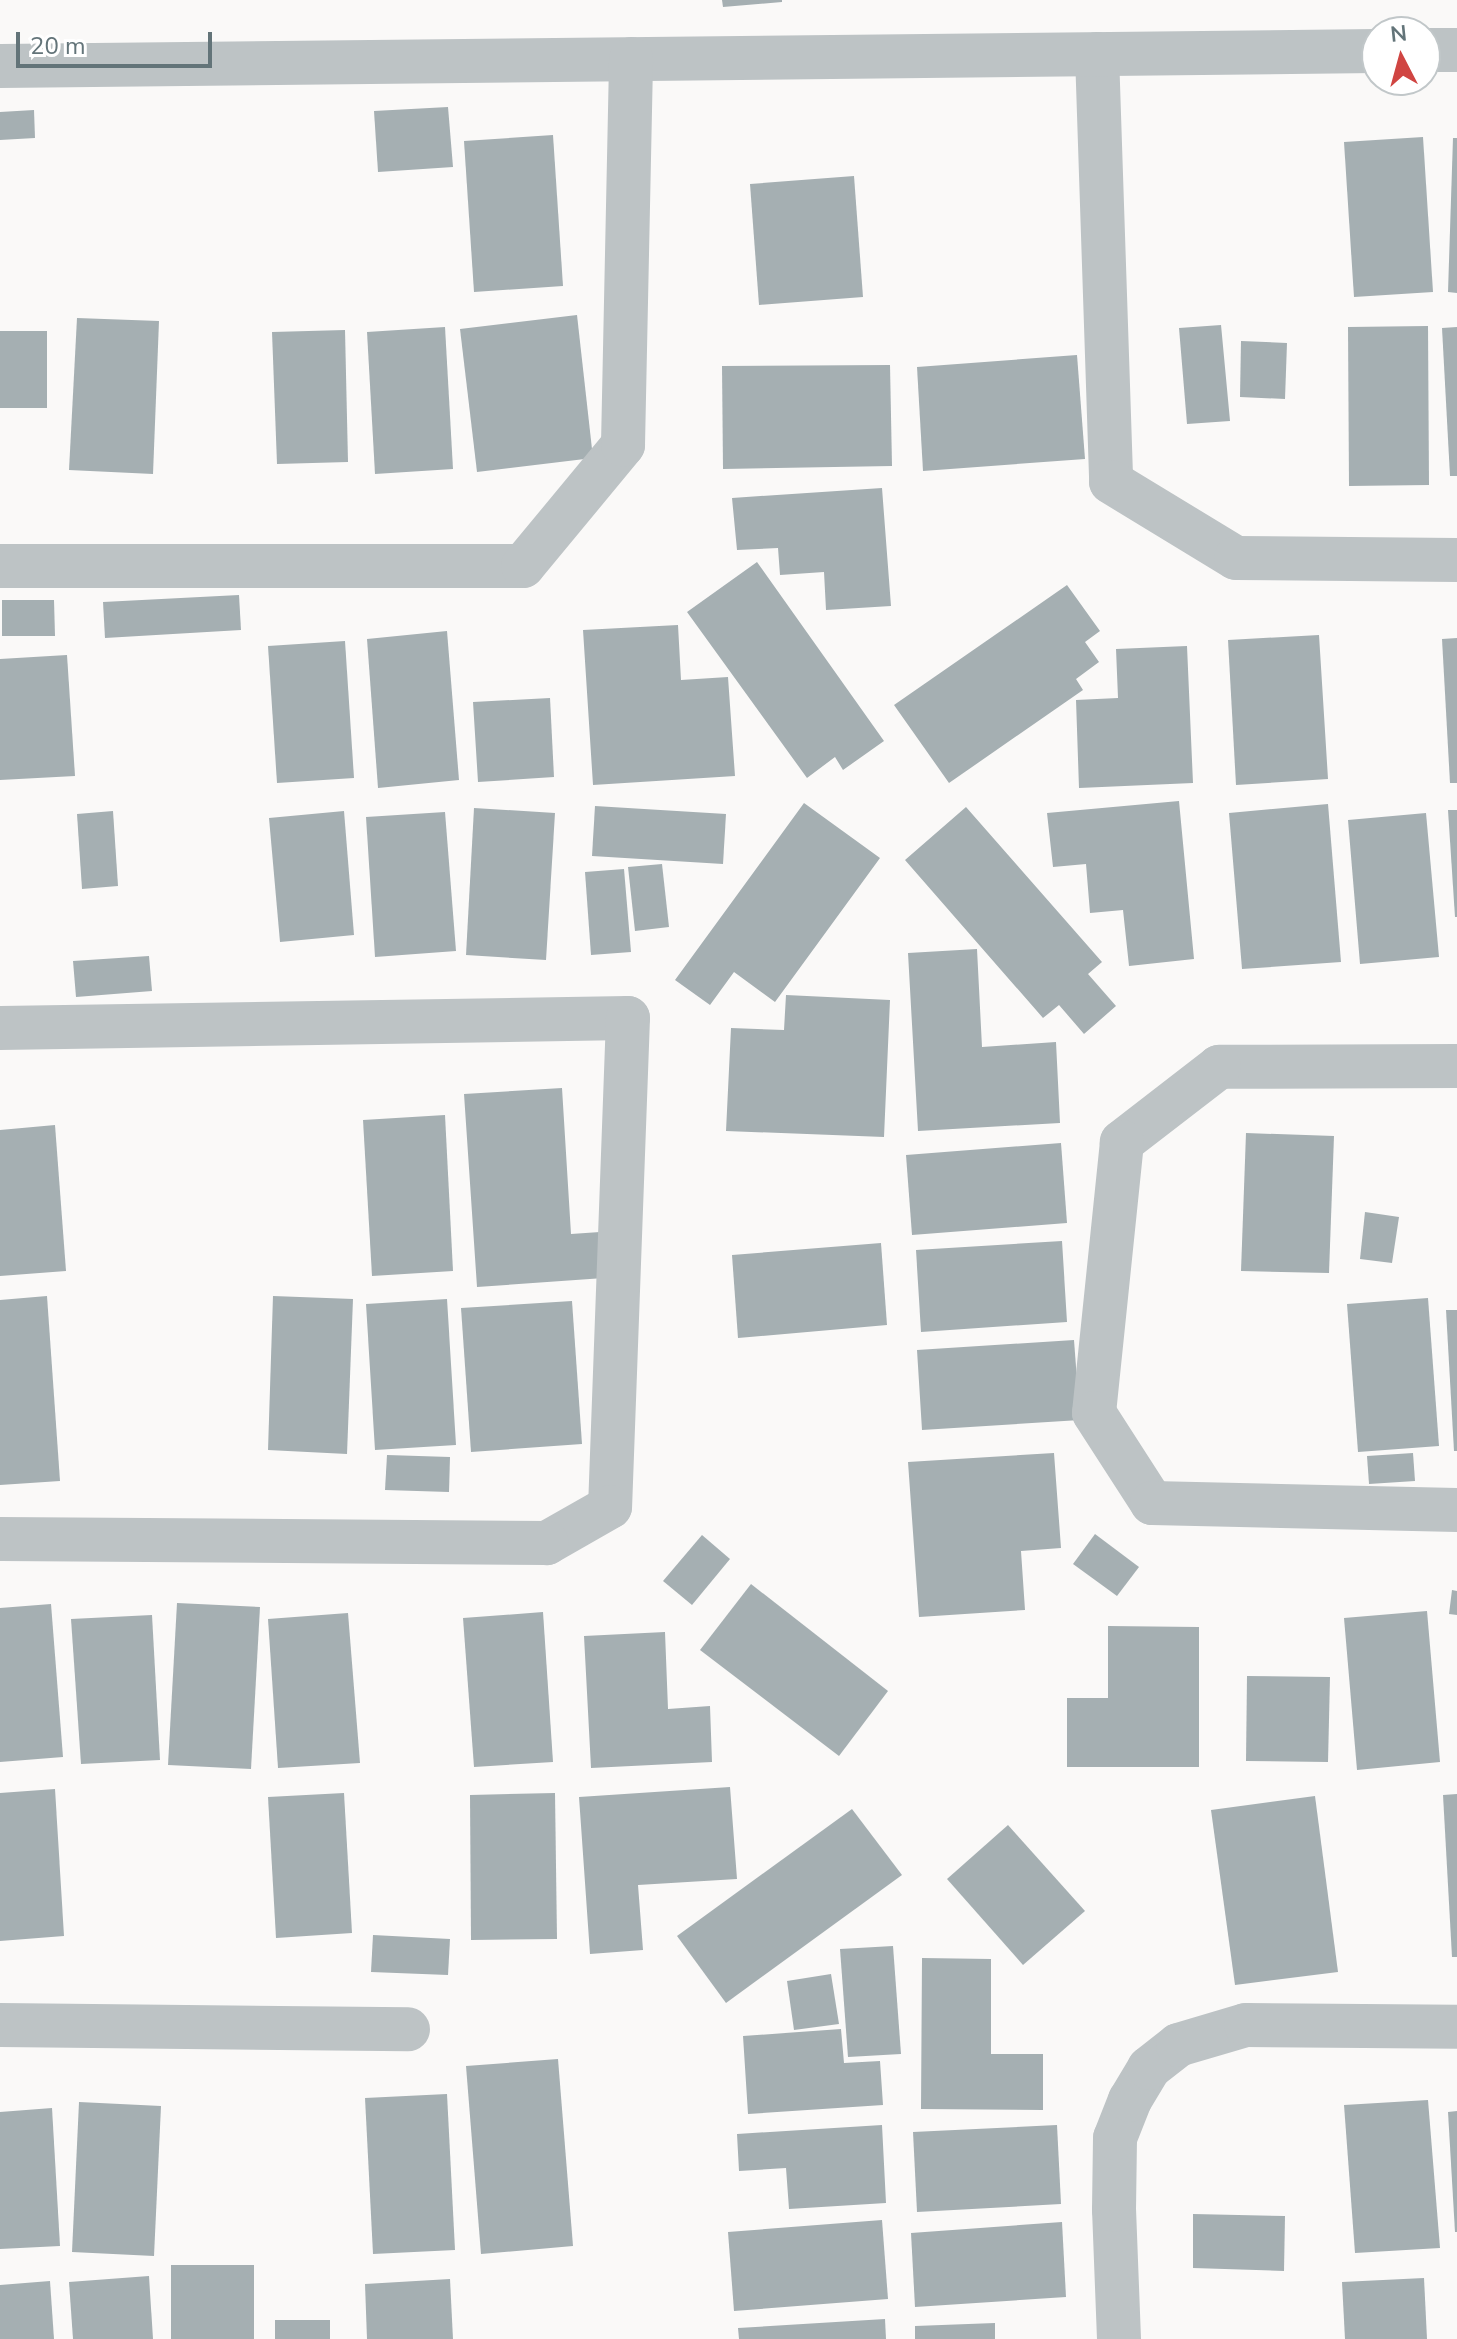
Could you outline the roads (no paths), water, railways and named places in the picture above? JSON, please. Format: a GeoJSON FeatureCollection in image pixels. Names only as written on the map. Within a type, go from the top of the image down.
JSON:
{"type":"FeatureCollection","features":[{"type":"Feature","properties":{"kind":"street"},"geometry":{"type":"LineString","coordinates":[[0,66],[1361,51]]}},
{"type":"Feature","properties":{"kind":"street"},"geometry":{"type":"LineString","coordinates":[[1097,54],[1111,482],[1236,558],[1457,560]]}},
{"type":"Feature","properties":{"kind":"street"},"geometry":{"type":"LineString","coordinates":[[0,566],[523,566],[623,445],[631,59]]}},
{"type":"Feature","properties":{"kind":"street"},"geometry":{"type":"LineString","coordinates":[[0,1028],[628,1018],[610,1507],[547,1543],[0,1539]]}},
{"type":"Feature","properties":{"kind":"street"},"geometry":{"type":"LineString","coordinates":[[1457,1066],[1219,1067],[1122,1142],[1094,1413],[1152,1503],[1457,1510]]}},
{"type":"Feature","properties":{"kind":"street"},"geometry":{"type":"LineString","coordinates":[[0,2025],[408,2029]]}},
{"type":"Feature","properties":{"kind":"street"},"geometry":{"type":"LineString","coordinates":[[1119,2339],[1114,2210],[1115,2138],[1130,2100],[1149,2068],[1178,2045],[1246,2025],[1457,2027]]}}]}
